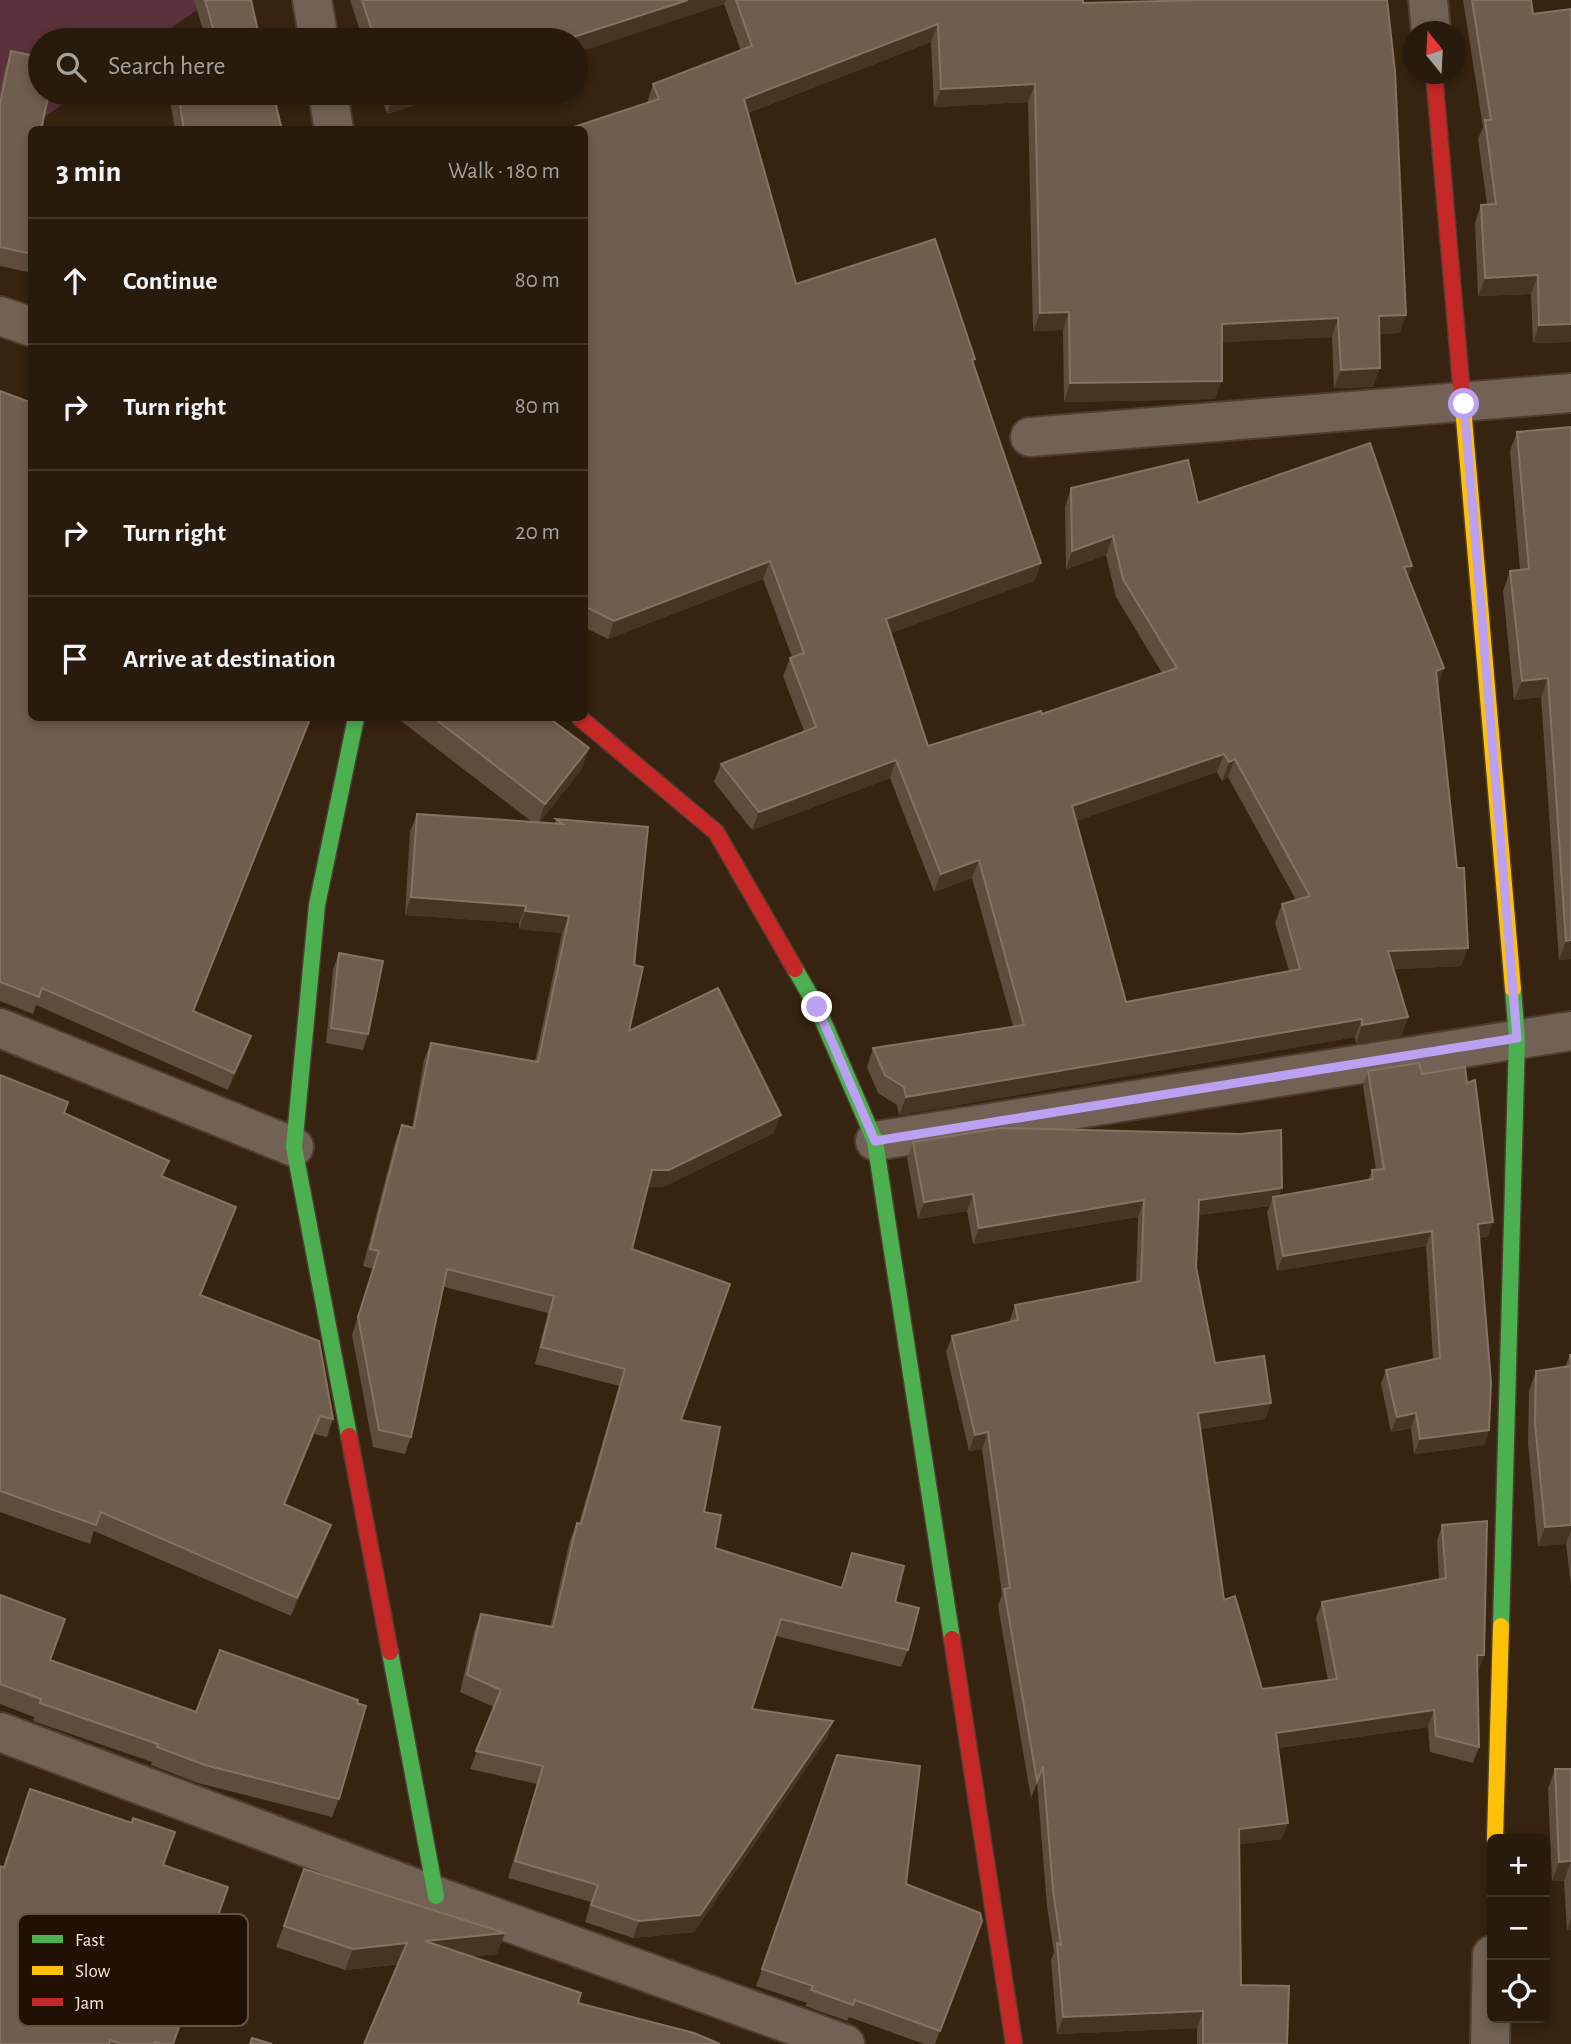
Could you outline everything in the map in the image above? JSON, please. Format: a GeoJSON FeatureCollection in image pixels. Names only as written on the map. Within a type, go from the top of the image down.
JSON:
{"type":"FeatureCollection","features":[{"type":"Feature","properties":{"kind":"street"},"geometry":{"type":"LineString","coordinates":[[312,0],[317,28]]}},
{"type":"Feature","properties":{"kind":"street"},"geometry":{"type":"LineString","coordinates":[[1428,0],[1429,21]]}},
{"type":"Feature","properties":{"kind":"street"},"geometry":{"type":"LineString","coordinates":[[1435,84],[1517,1038],[1495,1834]]}},
{"type":"Feature","properties":{"kind":"street"},"geometry":{"type":"LineString","coordinates":[[330,105],[333,126]]}},
{"type":"Feature","properties":{"kind":"street"},"geometry":{"type":"LineString","coordinates":[[0,316],[28,326]]}},
{"type":"Feature","properties":{"kind":"street"},"geometry":{"type":"LineString","coordinates":[[1030,437],[1464,404],[1571,393]]}},
{"type":"Feature","properties":{"kind":"street"},"geometry":{"type":"LineString","coordinates":[[355,721],[317,905],[294,1147],[436,1896]]}},
{"type":"Feature","properties":{"kind":"street"},"geometry":{"type":"LineString","coordinates":[[584,721],[716,832],[817,1007],[875,1141],[1014,2044]]}},
{"type":"Feature","properties":{"kind":"street"},"geometry":{"type":"LineString","coordinates":[[0,1028],[294,1147]]}},
{"type":"Feature","properties":{"kind":"street"},"geometry":{"type":"LineString","coordinates":[[875,1141],[1571,1031]]}},
{"type":"Feature","properties":{"kind":"street"},"geometry":{"type":"LineString","coordinates":[[0,1732],[436,1896],[845,2044]]}},
{"type":"Feature","properties":{"kind":"street"},"geometry":{"type":"LineString","coordinates":[[1490,2044],[1492,1960]]}},
{"type":"Feature","properties":{"kind":"shaded area"},"geometry":{"type":"Polygon","coordinates":[[[0,0],[204,0],[204,5],[171,28],[28,28],[28,105],[62,105],[0,148],[0,0]]]}},
{"type":"Feature","properties":{"kind":"building"},"geometry":{"type":"Polygon","coordinates":[[[205,0],[251,0],[257,28],[213,28],[205,0]]]}},
{"type":"Feature","properties":{"kind":"building"},"geometry":{"type":"Polygon","coordinates":[[[362,0],[688,0],[588,32],[588,28],[371,28],[362,0]]]}},
{"type":"Feature","properties":{"kind":"building"},"geometry":{"type":"Polygon","coordinates":[[[736,0],[1083,0],[1083,3],[1387,0],[1395,71],[1406,315],[1379,316],[1380,368],[1341,370],[1338,318],[1222,324],[1222,381],[1070,383],[1069,312],[1040,313],[1035,84],[941,89],[938,24],[744,99],[796,284],[935,239],[975,359],[972,360],[1041,563],[886,619],[928,746],[1041,711],[1042,714],[1177,668],[1123,579],[1113,536],[1072,551],[1071,488],[1188,460],[1198,503],[1370,443],[1412,566],[1404,567],[1444,668],[1436,671],[1457,868],[1464,868],[1468,948],[1388,951],[1408,1017],[1362,1025],[1362,1019],[906,1097],[904,1087],[885,1075],[873,1048],[1024,1025],[979,860],[941,874],[896,760],[759,812],[721,764],[816,727],[790,658],[804,653],[770,561],[614,621],[588,608],[588,126],[577,126],[659,99],[653,84],[752,46],[736,0]],[[1224,754],[1072,806],[1126,1002],[1300,969],[1282,904],[1310,896],[1235,759],[1229,762],[1224,754]]]}},
{"type":"Feature","properties":{"kind":"building"},"geometry":{"type":"Polygon","coordinates":[[[1472,0],[1531,0],[1533,14],[1571,9],[1571,324],[1539,325],[1538,275],[1485,278],[1481,205],[1496,204],[1485,120],[1491,120],[1472,0]]]}},
{"type":"Feature","properties":{"kind":"building"},"geometry":{"type":"Polygon","coordinates":[[[11,51],[28,55],[28,105],[46,105],[42,126],[28,126],[28,253],[0,247],[0,104],[11,51]]]}},
{"type":"Feature","properties":{"kind":"building"},"geometry":{"type":"Polygon","coordinates":[[[180,105],[276,105],[281,126],[183,126],[180,105]]]}},
{"type":"Feature","properties":{"kind":"building"},"geometry":{"type":"Polygon","coordinates":[[[0,391],[28,402],[28,721],[309,721],[193,1011],[251,1036],[234,1073],[42,988],[39,997],[0,982],[0,391]]]}},
{"type":"Feature","properties":{"kind":"building"},"geometry":{"type":"Polygon","coordinates":[[[1571,427],[1571,940],[1566,941],[1548,678],[1522,681],[1510,571],[1529,569],[1517,432],[1571,427]]]}},
{"type":"Feature","properties":{"kind":"building"},"geometry":{"type":"Polygon","coordinates":[[[438,721],[553,721],[589,748],[545,804],[438,721]]]}},
{"type":"Feature","properties":{"kind":"building"},"geometry":{"type":"Polygon","coordinates":[[[417,814],[563,824],[556,819],[648,827],[634,965],[643,967],[629,1031],[718,988],[781,1115],[669,1170],[652,1170],[632,1249],[730,1284],[681,1420],[720,1427],[704,1512],[721,1515],[715,1548],[842,1588],[852,1553],[904,1566],[895,1602],[919,1608],[908,1650],[781,1619],[752,1709],[833,1721],[700,1915],[639,1921],[591,1905],[598,1885],[515,1861],[543,1766],[476,1751],[501,1690],[467,1675],[481,1614],[553,1627],[577,1523],[581,1524],[625,1369],[541,1347],[554,1296],[447,1269],[411,1437],[379,1430],[358,1317],[379,1251],[370,1249],[402,1125],[414,1128],[431,1043],[538,1062],[569,916],[525,911],[526,906],[411,897],[417,814]]]}},
{"type":"Feature","properties":{"kind":"building"},"geometry":{"type":"Polygon","coordinates":[[[339,953],[383,961],[368,1034],[331,1028],[339,953]]]}},
{"type":"Feature","properties":{"kind":"building"},"geometry":{"type":"Polygon","coordinates":[[[1419,1063],[1422,1074],[1465,1067],[1467,1083],[1475,1080],[1493,1222],[1478,1224],[1491,1382],[1489,1430],[1420,1439],[1416,1413],[1397,1417],[1386,1370],[1440,1358],[1432,1231],[1283,1256],[1273,1197],[1373,1179],[1372,1170],[1384,1169],[1368,1071],[1419,1063]]]}},
{"type":"Feature","properties":{"kind":"building"},"geometry":{"type":"Polygon","coordinates":[[[0,1075],[68,1102],[64,1113],[169,1161],[161,1176],[236,1207],[200,1295],[319,1341],[333,1419],[320,1416],[284,1504],[331,1525],[297,1598],[101,1512],[96,1525],[0,1491],[0,1075]]]}},
{"type":"Feature","properties":{"kind":"building"},"geometry":{"type":"Polygon","coordinates":[[[1002,1128],[1240,1134],[1281,1130],[1282,1188],[1199,1200],[1196,1267],[1215,1363],[1264,1356],[1271,1403],[1198,1413],[1224,1600],[1235,1596],[1262,1689],[1337,1679],[1322,1602],[1446,1578],[1442,1525],[1487,1521],[1484,1655],[1477,1655],[1479,1747],[1436,1736],[1434,1710],[1276,1733],[1288,1823],[1239,1829],[1241,1985],[1289,1986],[1287,2044],[1203,2044],[1203,2011],[1063,2017],[1057,1943],[1061,1945],[1053,1890],[1043,1767],[1037,1781],[1004,1589],[1010,1588],[988,1432],[975,1435],[952,1336],[1018,1320],[1015,1305],[1141,1281],[1144,1200],[979,1228],[973,1194],[924,1202],[913,1142],[1002,1128]]]}},
{"type":"Feature","properties":{"kind":"building"},"geometry":{"type":"Polygon","coordinates":[[[1571,1366],[1571,1525],[1545,1527],[1535,1423],[1536,1371],[1571,1366]]]}},
{"type":"Feature","properties":{"kind":"building"},"geometry":{"type":"Polygon","coordinates":[[[0,1595],[65,1619],[50,1660],[196,1712],[220,1650],[358,1700],[357,1703],[366,1706],[339,1799],[205,1765],[157,1747],[158,1744],[40,1703],[41,1699],[0,1684],[0,1595]]]}},
{"type":"Feature","properties":{"kind":"building"},"geometry":{"type":"Polygon","coordinates":[[[837,1755],[920,1766],[906,1884],[980,1913],[982,1921],[940,2031],[855,2000],[853,2005],[811,1990],[813,1986],[762,1969],[837,1755]]]}},
{"type":"Feature","properties":{"kind":"building"},"geometry":{"type":"Polygon","coordinates":[[[1555,1769],[1571,1769],[1571,1861],[1559,1862],[1555,1769]]]}},
{"type":"Feature","properties":{"kind":"building"},"geometry":{"type":"Polygon","coordinates":[[[30,1789],[132,1823],[133,1818],[175,1832],[163,1865],[228,1887],[219,1914],[18,1914],[18,2026],[179,2026],[173,2044],[121,2044],[110,2040],[109,2044],[0,2044],[0,1866],[4,1868],[30,1789]]]}},
{"type":"Feature","properties":{"kind":"building"},"geometry":{"type":"Polygon","coordinates":[[[304,1869],[505,1933],[425,1941],[581,1993],[578,2003],[694,2033],[720,2044],[364,2044],[407,1943],[353,1949],[284,1926],[304,1869]]]}},
{"type":"Feature","properties":{"kind":"building"},"geometry":{"type":"Polygon","coordinates":[[[252,2038],[272,2044],[250,2044],[252,2038]]]}},
{"type":"Feature","properties":{"kind":"traffic: fast"},"geometry":{"type":"LineString","coordinates":[[349,1436],[294,1147],[317,905],[355,721]]}},
{"type":"Feature","properties":{"kind":"traffic: fast"},"geometry":{"type":"LineString","coordinates":[[795,969],[817,1007],[875,1141],[952,1639]]}},
{"type":"Feature","properties":{"kind":"traffic: fast"},"geometry":{"type":"LineString","coordinates":[[1501,1626],[1517,1038],[1513,989]]}},
{"type":"Feature","properties":{"kind":"traffic: fast"},"geometry":{"type":"LineString","coordinates":[[390,1652],[436,1896]]}},
{"type":"Feature","properties":{"kind":"traffic: slow"},"geometry":{"type":"LineString","coordinates":[[1462,395],[1513,989]]}},
{"type":"Feature","properties":{"kind":"traffic: slow"},"geometry":{"type":"LineString","coordinates":[[1495,1834],[1501,1626]]}},
{"type":"Feature","properties":{"kind":"traffic: jam"},"geometry":{"type":"LineString","coordinates":[[1435,84],[1462,395]]}},
{"type":"Feature","properties":{"kind":"traffic: jam"},"geometry":{"type":"LineString","coordinates":[[584,721],[716,832],[795,969]]}},
{"type":"Feature","properties":{"kind":"traffic: jam"},"geometry":{"type":"LineString","coordinates":[[349,1436],[390,1652]]}},
{"type":"Feature","properties":{"kind":"traffic: jam"},"geometry":{"type":"LineString","coordinates":[[952,1639],[1014,2044]]}},
{"type":"Feature","properties":{"kind":"route"},"geometry":{"type":"LineString","coordinates":[[817,1007],[875,1141],[1517,1038],[1464,404]]}}]}
